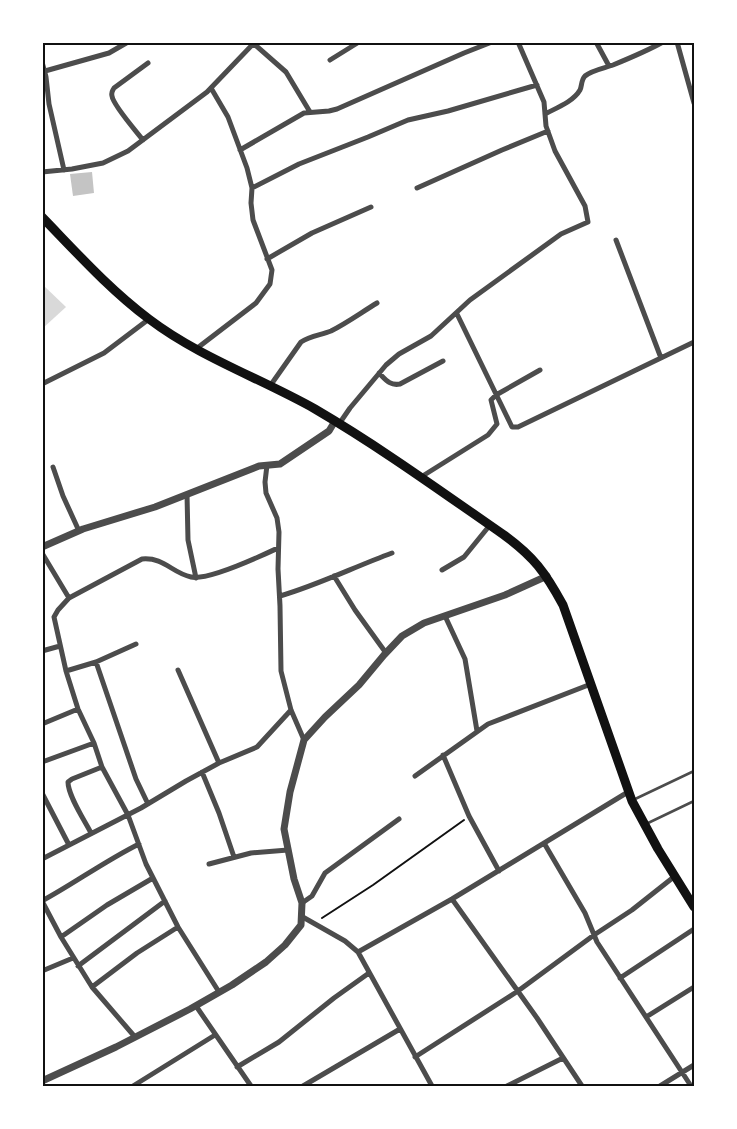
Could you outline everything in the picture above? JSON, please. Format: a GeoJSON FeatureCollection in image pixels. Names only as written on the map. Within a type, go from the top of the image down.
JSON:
{"type":"FeatureCollection","features":[{"type":"Feature","properties":{"kind":"main road"},"geometry":{"type":"LineString","coordinates":[[42,217],[110,286],[149,319],[196,349],[270,386],[337,423],[523,549],[547,576],[563,605],[630,796],[694,907]]}},
{"type":"Feature","properties":{"kind":"street"},"geometry":{"type":"LineString","coordinates":[[45,71],[109,53],[128,42]]}},
{"type":"Feature","properties":{"kind":"street"},"geometry":{"type":"LineString","coordinates":[[330,60],[359,42]]}},
{"type":"Feature","properties":{"kind":"street"},"geometry":{"type":"LineString","coordinates":[[240,150],[299,116],[310,112],[337,109],[492,42]]}},
{"type":"Feature","properties":{"kind":"street"},"geometry":{"type":"LineString","coordinates":[[42,547],[79,531],[156,506],[259,466],[280,464],[329,431],[379,373],[399,354],[431,336],[470,300],[561,234],[588,222],[585,206],[555,151],[548,131],[544,102],[518,42]]}},
{"type":"Feature","properties":{"kind":"street"},"geometry":{"type":"LineString","coordinates":[[596,42],[609,66]]}},
{"type":"Feature","properties":{"kind":"street"},"geometry":{"type":"LineString","coordinates":[[677,42],[694,103]]}},
{"type":"Feature","properties":{"kind":"street"},"geometry":{"type":"LineString","coordinates":[[42,172],[103,163],[128,151],[211,88],[255,43],[286,72],[310,112]]}},
{"type":"Feature","properties":{"kind":"street"},"geometry":{"type":"LineString","coordinates":[[545,114],[577,95],[585,76],[661,43]]}},
{"type":"Feature","properties":{"kind":"street"},"geometry":{"type":"LineString","coordinates":[[42,62],[49,104],[64,170]]}},
{"type":"Feature","properties":{"kind":"street"},"geometry":{"type":"LineString","coordinates":[[143,140],[117,106],[112,98],[112,93],[114,88],[148,64]]}},
{"type":"Feature","properties":{"kind":"street"},"geometry":{"type":"LineString","coordinates":[[252,188],[299,164],[408,120],[448,111],[536,85]]}},
{"type":"Feature","properties":{"kind":"street"},"geometry":{"type":"LineString","coordinates":[[196,349],[256,303],[270,284],[272,270],[253,220],[252,188],[248,168],[228,116],[211,88]]}},
{"type":"Feature","properties":{"kind":"street"},"geometry":{"type":"LineString","coordinates":[[418,188],[548,131]]}},
{"type":"Feature","properties":{"kind":"street"},"geometry":{"type":"LineString","coordinates":[[267,259],[312,233],[371,207]]}},
{"type":"Feature","properties":{"kind":"street"},"geometry":{"type":"LineString","coordinates":[[616,240],[661,358]]}},
{"type":"Feature","properties":{"kind":"street"},"geometry":{"type":"LineString","coordinates":[[270,386],[301,342],[307,338],[321,335],[334,329],[377,303]]}},
{"type":"Feature","properties":{"kind":"street"},"geometry":{"type":"LineString","coordinates":[[457,314],[512,427],[518,426],[694,342]]}},
{"type":"Feature","properties":{"kind":"street"},"geometry":{"type":"LineString","coordinates":[[42,384],[104,353],[149,319]]}},
{"type":"Feature","properties":{"kind":"street"},"geometry":{"type":"LineString","coordinates":[[379,373],[388,382],[394,385],[400,384],[443,361]]}},
{"type":"Feature","properties":{"kind":"street"},"geometry":{"type":"LineString","coordinates":[[420,478],[488,435],[497,424],[491,400],[496,395],[540,370]]}},
{"type":"Feature","properties":{"kind":"street"},"geometry":{"type":"LineString","coordinates":[[267,465],[266,493],[277,518],[279,532],[281,671],[291,710],[304,740]]}},
{"type":"Feature","properties":{"kind":"street"},"geometry":{"type":"LineString","coordinates":[[53,466],[63,496],[79,531]]}},
{"type":"Feature","properties":{"kind":"street"},"geometry":{"type":"LineString","coordinates":[[187,494],[188,540],[196,578]]}},
{"type":"Feature","properties":{"kind":"street"},"geometry":{"type":"LineString","coordinates":[[442,570],[464,557],[490,525]]}},
{"type":"Feature","properties":{"kind":"street"},"geometry":{"type":"LineString","coordinates":[[219,992],[178,927],[153,878],[128,815],[102,767],[94,743],[78,709],[66,671],[54,617],[69,598],[142,559],[151,558],[158,560],[185,575],[196,578],[213,574],[278,548]]}},
{"type":"Feature","properties":{"kind":"street"},"geometry":{"type":"LineString","coordinates":[[42,553],[69,598]]}},
{"type":"Feature","properties":{"kind":"street"},"geometry":{"type":"LineString","coordinates":[[280,596],[311,587],[392,553]]}},
{"type":"Feature","properties":{"kind":"street"},"geometry":{"type":"LineString","coordinates":[[334,576],[355,610],[386,653]]}},
{"type":"Feature","properties":{"kind":"street"},"geometry":{"type":"LineString","coordinates":[[42,1081],[196,1006],[266,962],[285,945],[301,925],[302,903],[294,879],[284,829],[290,792],[304,740],[359,685],[402,636],[424,623],[505,595],[547,576]]}},
{"type":"Feature","properties":{"kind":"street"},"geometry":{"type":"LineString","coordinates":[[445,616],[465,659],[477,731]]}},
{"type":"Feature","properties":{"kind":"street"},"geometry":{"type":"LineString","coordinates":[[66,671],[96,662],[136,644]]}},
{"type":"Feature","properties":{"kind":"street"},"geometry":{"type":"LineString","coordinates":[[42,651],[60,646]]}},
{"type":"Feature","properties":{"kind":"street"},"geometry":{"type":"LineString","coordinates":[[96,662],[136,779],[148,804]]}},
{"type":"Feature","properties":{"kind":"street"},"geometry":{"type":"LineString","coordinates":[[178,670],[219,763]]}},
{"type":"Feature","properties":{"kind":"street"},"geometry":{"type":"LineString","coordinates":[[414,776],[488,724],[592,684]]}},
{"type":"Feature","properties":{"kind":"street"},"geometry":{"type":"LineString","coordinates":[[42,724],[78,709]]}},
{"type":"Feature","properties":{"kind":"street"},"geometry":{"type":"LineString","coordinates":[[42,860],[128,815],[219,763],[257,747],[291,710]]}},
{"type":"Feature","properties":{"kind":"street"},"geometry":{"type":"LineString","coordinates":[[42,762],[94,743]]}},
{"type":"Feature","properties":{"kind":"street"},"geometry":{"type":"LineString","coordinates":[[443,755],[469,816],[499,871]]}},
{"type":"Feature","properties":{"kind":"street"},"geometry":{"type":"LineString","coordinates":[[91,833],[73,798],[68,782],[102,767]]}},
{"type":"Feature","properties":{"kind":"street"},"geometry":{"type":"LineString","coordinates":[[202,772],[234,857]]}},
{"type":"Feature","properties":{"kind":"street"},"geometry":{"type":"LineString","coordinates":[[42,793],[69,845]]}},
{"type":"Feature","properties":{"kind":"street"},"geometry":{"type":"LineString","coordinates":[[358,952],[452,899],[544,843],[630,796]]}},
{"type":"Feature","properties":{"kind":"street"},"geometry":{"type":"LineString","coordinates":[[302,903],[312,896],[324,873],[399,819]]}},
{"type":"Feature","properties":{"kind":"street"},"geometry":{"type":"LineString","coordinates":[[544,843],[585,913],[597,942],[691,1086]]}},
{"type":"Feature","properties":{"kind":"street"},"geometry":{"type":"LineString","coordinates":[[135,1037],[92,987],[73,958],[42,901],[139,844]]}},
{"type":"Feature","properties":{"kind":"street"},"geometry":{"type":"LineString","coordinates":[[209,864],[251,853],[288,850]]}},
{"type":"Feature","properties":{"kind":"street"},"geometry":{"type":"LineString","coordinates":[[415,1057],[518,991],[594,935],[632,910],[675,876]]}},
{"type":"Feature","properties":{"kind":"street"},"geometry":{"type":"LineString","coordinates":[[61,937],[107,905],[153,878]]}},
{"type":"Feature","properties":{"kind":"street"},"geometry":{"type":"LineString","coordinates":[[452,899],[518,991],[582,1086]]}},
{"type":"Feature","properties":{"kind":"street"},"geometry":{"type":"LineString","coordinates":[[78,966],[165,901]]}},
{"type":"Feature","properties":{"kind":"street"},"geometry":{"type":"LineString","coordinates":[[301,916],[346,941],[358,952],[432,1086]]}},
{"type":"Feature","properties":{"kind":"street"},"geometry":{"type":"LineString","coordinates":[[92,987],[136,953],[178,927]]}},
{"type":"Feature","properties":{"kind":"street"},"geometry":{"type":"LineString","coordinates":[[620,978],[694,929]]}},
{"type":"Feature","properties":{"kind":"street"},"geometry":{"type":"LineString","coordinates":[[42,971],[73,958]]}},
{"type":"Feature","properties":{"kind":"street"},"geometry":{"type":"LineString","coordinates":[[237,1067],[279,1042],[369,973]]}},
{"type":"Feature","properties":{"kind":"street"},"geometry":{"type":"LineString","coordinates":[[646,1017],[694,987]]}},
{"type":"Feature","properties":{"kind":"street"},"geometry":{"type":"LineString","coordinates":[[196,1006],[251,1086]]}},
{"type":"Feature","properties":{"kind":"street"},"geometry":{"type":"LineString","coordinates":[[303,1086],[400,1029]]}},
{"type":"Feature","properties":{"kind":"street"},"geometry":{"type":"LineString","coordinates":[[133,1086],[215,1034]]}},
{"type":"Feature","properties":{"kind":"street"},"geometry":{"type":"LineString","coordinates":[[507,1086],[563,1058]]}},
{"type":"Feature","properties":{"kind":"street"},"geometry":{"type":"LineString","coordinates":[[660,1086],[694,1065]]}},
{"type":"Feature","properties":{"kind":"lane"},"geometry":{"type":"LineString","coordinates":[[630,796],[694,771]]}},
{"type":"Feature","properties":{"kind":"lane"},"geometry":{"type":"LineString","coordinates":[[645,825],[694,801]]}},
{"type":"Feature","properties":{"kind":"path"},"geometry":{"type":"LineString","coordinates":[[314,924],[469,816]]}},
{"type":"Feature","properties":{"kind":"shaded area"},"geometry":{"type":"Polygon","coordinates":[[[43,285],[66,307],[42,328],[43,285]]]}},
{"type":"Feature","properties":{"kind":"building"},"geometry":{"type":"Polygon","coordinates":[[[92,172],[94,193],[73,196],[70,174],[92,172]]]}}]}
